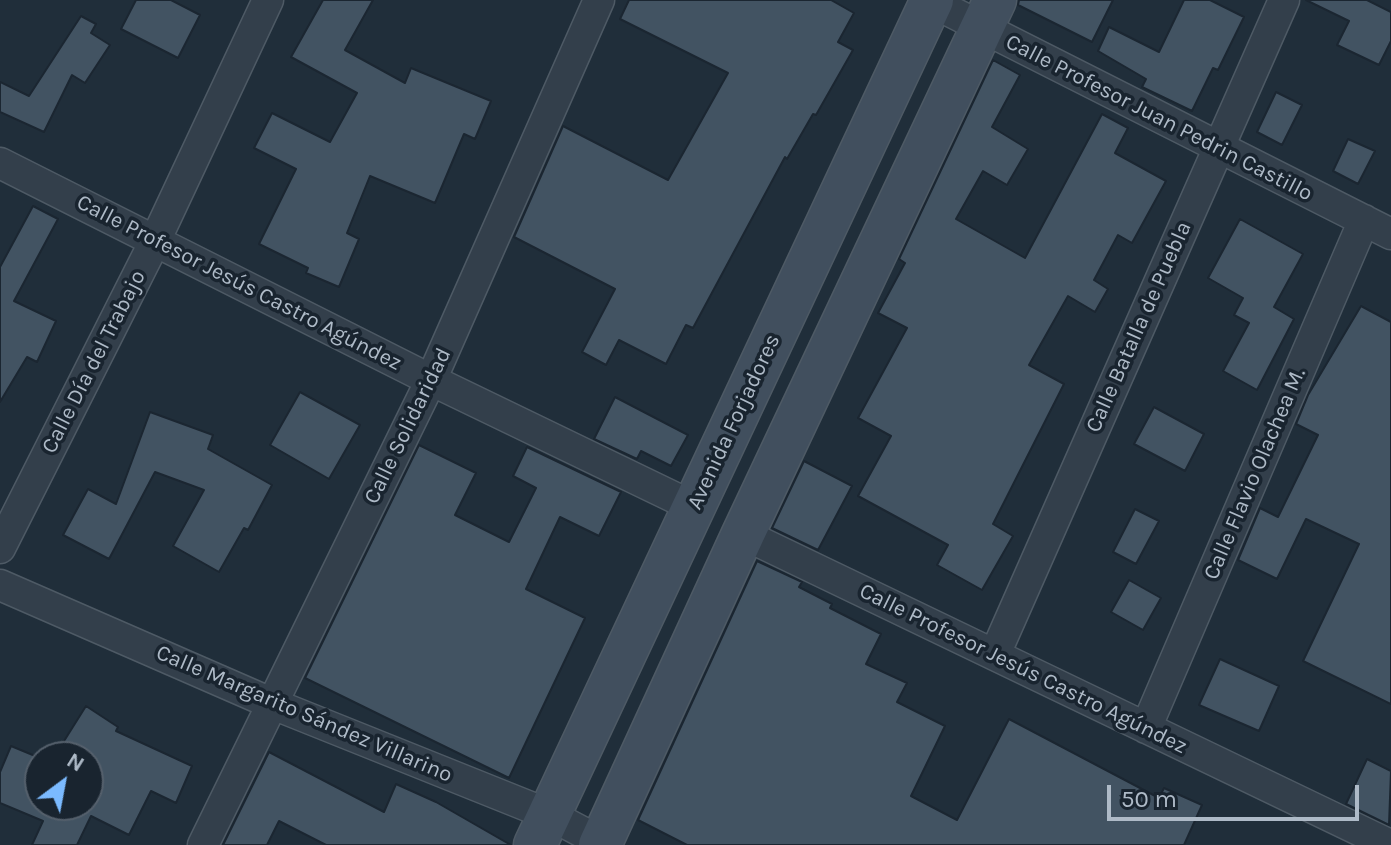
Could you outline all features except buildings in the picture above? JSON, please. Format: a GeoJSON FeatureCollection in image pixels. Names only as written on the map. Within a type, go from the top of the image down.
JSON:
{"type":"FeatureCollection","features":[{"type":"Feature","properties":{"kind":"main road","name":"Avenida Forjadores"},"geometry":{"type":"LineString","coordinates":[[543,830],[931,1]]}},
{"type":"Feature","properties":{"kind":"main road"},"geometry":{"type":"LineString","coordinates":[[603,844],[743,534],[989,14]]}},
{"type":"Feature","properties":{"kind":"street","name":"Calle Día del Trabajo"},"geometry":{"type":"LineString","coordinates":[[0,548],[155,241],[268,0]]}},
{"type":"Feature","properties":{"kind":"street","name":"Calle Solidaridad"},"geometry":{"type":"LineString","coordinates":[[203,845],[431,380],[599,0]]}},
{"type":"Feature","properties":{"kind":"street","name":"Calle Batalla de Puebla"},"geometry":{"type":"LineString","coordinates":[[995,654],[1284,0]]}},
{"type":"Feature","properties":{"kind":"street","name":"Calle Profesor Juan Pedrin Castillo"},"geometry":{"type":"LineString","coordinates":[[931,1],[989,14],[1219,147],[1391,234]]}},
{"type":"Feature","properties":{"kind":"street","name":"Calle Profesor Jesús Castro Agúndez"},"geometry":{"type":"LineString","coordinates":[[0,163],[431,380],[694,507]]}},
{"type":"Feature","properties":{"kind":"street","name":"Calle Flavio Olachea M."},"geometry":{"type":"LineString","coordinates":[[1146,728],[1364,220]]}},
{"type":"Feature","properties":{"kind":"street","name":"Calle Profesor Jesús Castro Agúndez"},"geometry":{"type":"LineString","coordinates":[[743,534],[1390,845]]}},
{"type":"Feature","properties":{"kind":"street","name":"Calle Margarito Sández Villarino"},"geometry":{"type":"LineString","coordinates":[[0,585],[273,704],[543,830],[603,844]]}}]}
